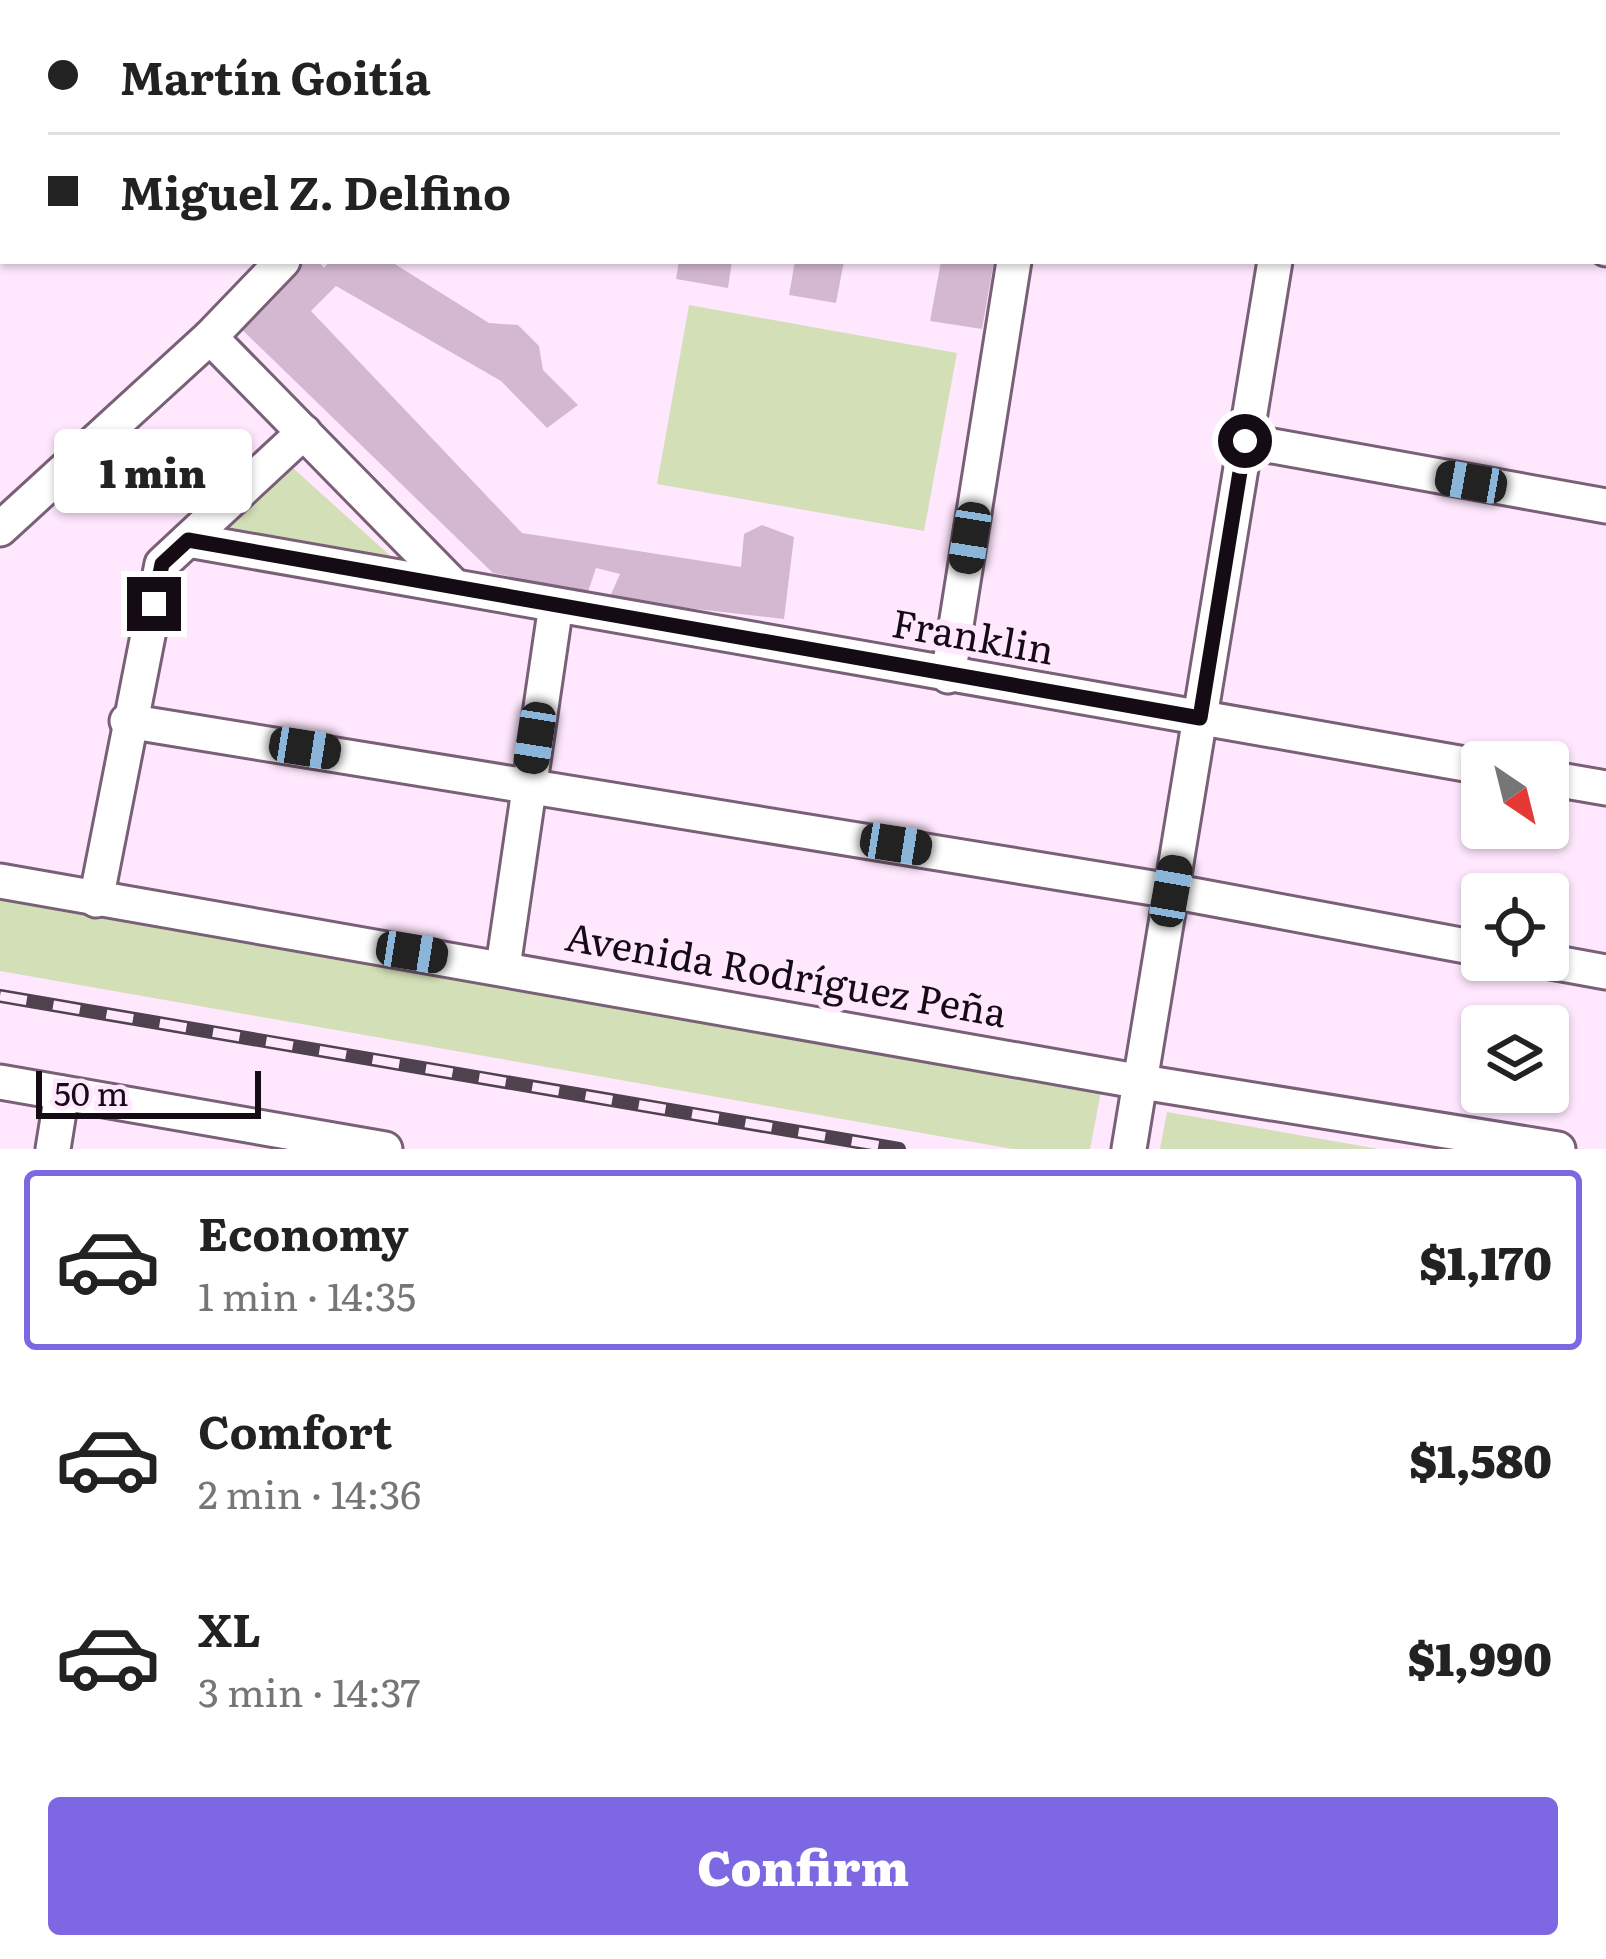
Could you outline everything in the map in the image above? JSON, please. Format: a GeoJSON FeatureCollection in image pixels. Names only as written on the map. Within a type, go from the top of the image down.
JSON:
{"type":"FeatureCollection","features":[{"type":"Feature","properties":{"kind":"street"},"geometry":{"type":"LineString","coordinates":[[0,529],[210,337],[280,264]]}},
{"type":"Feature","properties":{"kind":"street"},"geometry":{"type":"LineString","coordinates":[[948,676],[1014,264]]}},
{"type":"Feature","properties":{"kind":"street"},"geometry":{"type":"LineString","coordinates":[[1129,1149],[1274,264]]}},
{"type":"Feature","properties":{"kind":"street"},"geometry":{"type":"LineString","coordinates":[[210,337],[452,583]]}},
{"type":"Feature","properties":{"kind":"street"},"geometry":{"type":"LineString","coordinates":[[96,900],[127,722],[162,564],[304,432]]}},
{"type":"Feature","properties":{"kind":"street"},"geometry":{"type":"LineString","coordinates":[[1245,441],[1606,506]]}},
{"type":"Feature","properties":{"kind":"street","name":"Franklin"},"geometry":{"type":"LineString","coordinates":[[188,540],[1461,763]]}},
{"type":"Feature","properties":{"kind":"street"},"geometry":{"type":"LineString","coordinates":[[503,967],[556,605]]}},
{"type":"Feature","properties":{"kind":"street"},"geometry":{"type":"LineString","coordinates":[[127,722],[528,783],[1171,891],[1461,945]]}},
{"type":"Feature","properties":{"kind":"street"},"geometry":{"type":"LineString","coordinates":[[1569,782],[1606,788]]}},
{"type":"Feature","properties":{"kind":"street","name":"Avenida Rodríguez Peña"},"geometry":{"type":"LineString","coordinates":[[0,881],[1142,1082],[1558,1149]]}},
{"type":"Feature","properties":{"kind":"street"},"geometry":{"type":"LineString","coordinates":[[1569,966],[1606,973]]}},
{"type":"Feature","properties":{"kind":"street"},"geometry":{"type":"LineString","coordinates":[[0,1082],[385,1149]]}},
{"type":"Feature","properties":{"kind":"street"},"geometry":{"type":"LineString","coordinates":[[53,1149],[62,1093]]}},
{"type":"Feature","properties":{"kind":"green space"},"geometry":{"type":"Polygon","coordinates":[[[689,305],[957,353],[924,531],[657,484],[689,305]]]}},
{"type":"Feature","properties":{"kind":"green space"},"geometry":{"type":"Polygon","coordinates":[[[293,468],[396,561],[219,534],[293,468]]]}},
{"type":"Feature","properties":{"kind":"green space"},"geometry":{"type":"Polygon","coordinates":[[[0,898],[1101,1091],[1090,1149],[1013,1149],[0,971],[0,898]]]}},
{"type":"Feature","properties":{"kind":"green space"},"geometry":{"type":"Polygon","coordinates":[[[1167,1112],[1379,1149],[1160,1149],[1167,1112]]]}},
{"type":"Feature","properties":{"kind":"building"},"geometry":{"type":"Polygon","coordinates":[[[287,264],[321,264],[324,268],[327,264],[395,264],[489,323],[518,325],[539,346],[543,370],[578,405],[547,428],[501,381],[336,286],[311,311],[522,533],[741,567],[744,534],[762,525],[794,537],[784,619],[609,599],[620,574],[596,568],[588,592],[493,573],[232,320],[287,264]]]}},
{"type":"Feature","properties":{"kind":"building"},"geometry":{"type":"Polygon","coordinates":[[[678,264],[732,264],[728,288],[676,279],[678,264]]]}},
{"type":"Feature","properties":{"kind":"building"},"geometry":{"type":"Polygon","coordinates":[[[794,264],[843,264],[836,303],[789,295],[794,264]]]}},
{"type":"Feature","properties":{"kind":"building"},"geometry":{"type":"Polygon","coordinates":[[[940,264],[993,264],[982,329],[930,321],[940,264]]]}},
{"type":"Feature","properties":{"kind":"railway"},"geometry":{"type":"LineString","coordinates":[[0,996],[899,1149]]}},
{"type":"Feature","properties":{"kind":"route"},"geometry":{"type":"LineString","coordinates":[[154,604],[162,564],[188,540],[1200,718],[1245,441]]}}]}
